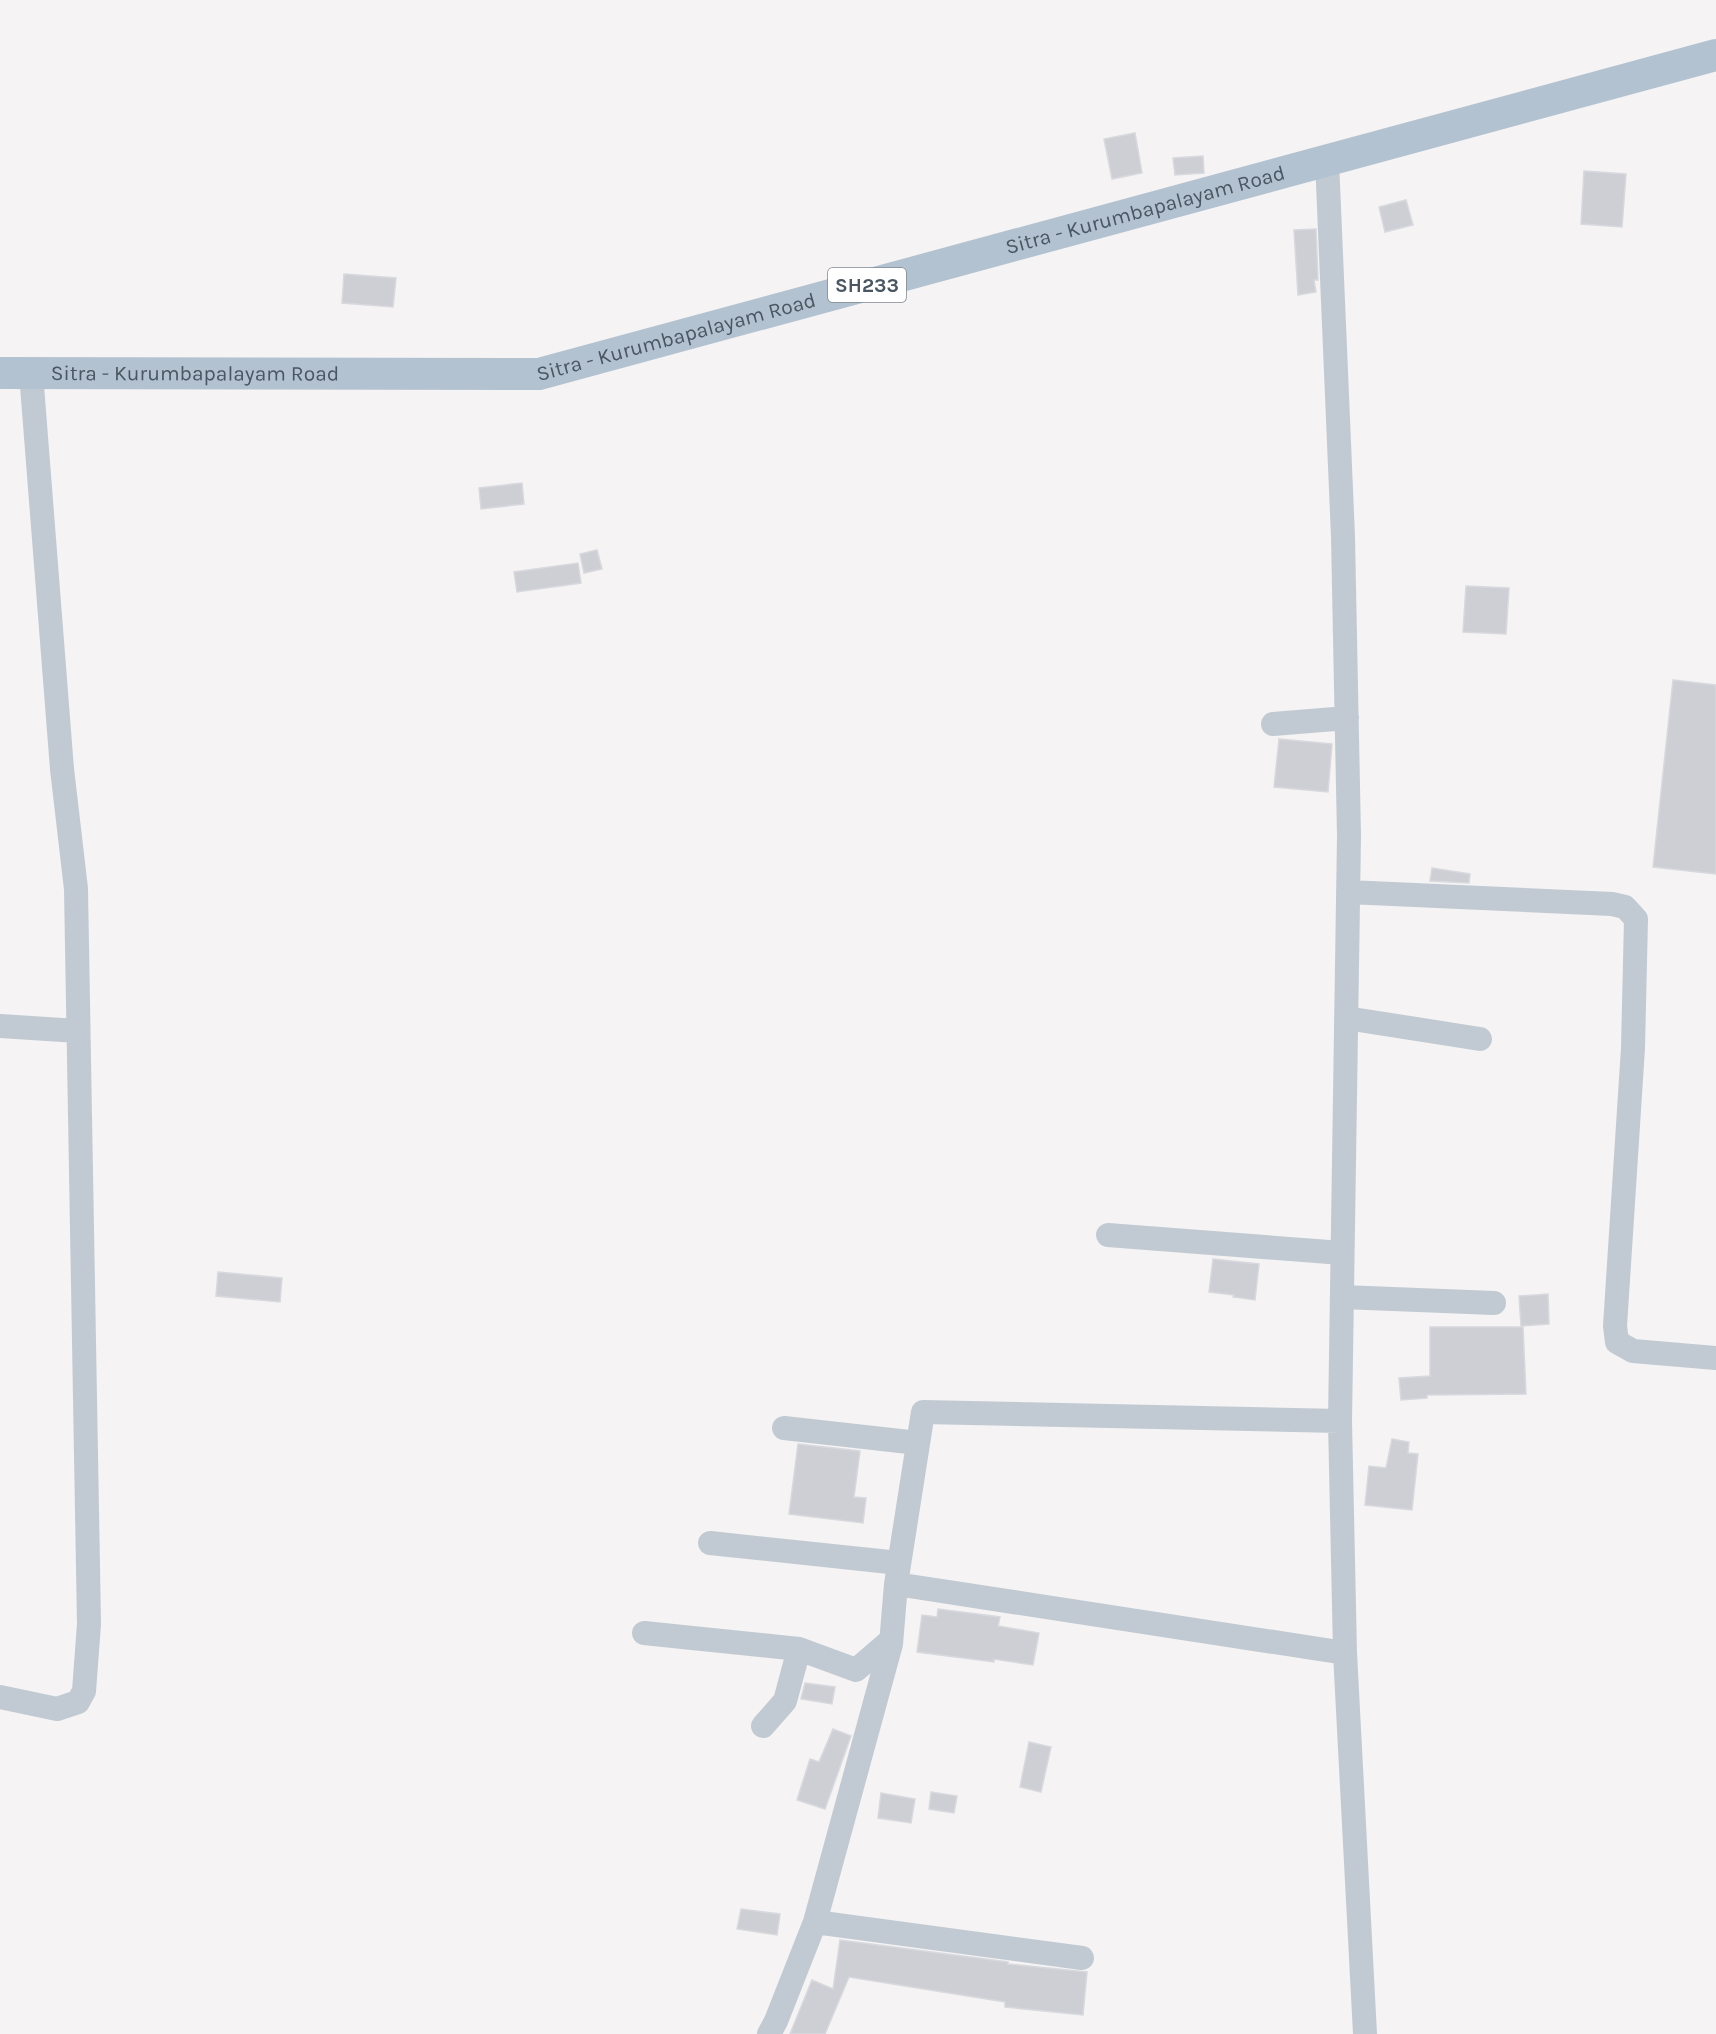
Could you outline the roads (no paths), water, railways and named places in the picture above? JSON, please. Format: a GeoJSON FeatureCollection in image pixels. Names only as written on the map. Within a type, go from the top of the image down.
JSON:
{"type":"FeatureCollection","features":[{"type":"Feature","properties":{"kind":"main road","name":"Sitra - Kurumbapalayam Road"},"geometry":{"type":"LineString","coordinates":[[0,373],[539,374],[1716,55]]}},
{"type":"Feature","properties":{"kind":"street"},"geometry":{"type":"LineString","coordinates":[[1327,160],[1343,537],[1349,836],[1340,1421],[1345,1653],[1365,2034]]}},
{"type":"Feature","properties":{"kind":"street"},"geometry":{"type":"LineString","coordinates":[[0,1697],[57,1709],[78,1702],[84,1691],[89,1624],[76,889],[62,769],[31,373]]}},
{"type":"Feature","properties":{"kind":"street"},"geometry":{"type":"LineString","coordinates":[[1273,724],[1347,718]]}},
{"type":"Feature","properties":{"kind":"street"},"geometry":{"type":"LineString","coordinates":[[1348,892],[1612,904],[1625,907],[1636,920],[1633,1048],[1615,1326],[1617,1342],[1633,1351],[1716,1358]]}},
{"type":"Feature","properties":{"kind":"street"},"geometry":{"type":"LineString","coordinates":[[1346,1018],[1480,1039]]}},
{"type":"Feature","properties":{"kind":"street"},"geometry":{"type":"LineString","coordinates":[[0,1026],[78,1031]]}},
{"type":"Feature","properties":{"kind":"street"},"geometry":{"type":"LineString","coordinates":[[1108,1235],[1342,1252]]}},
{"type":"Feature","properties":{"kind":"street"},"geometry":{"type":"LineString","coordinates":[[1342,1297],[1494,1303]]}},
{"type":"Feature","properties":{"kind":"street"},"geometry":{"type":"LineString","coordinates":[[769,2034],[815,1922],[891,1640],[897,1573],[923,1412],[1340,1421]]}},
{"type":"Feature","properties":{"kind":"street"},"geometry":{"type":"LineString","coordinates":[[784,1428],[918,1443]]}},
{"type":"Feature","properties":{"kind":"street"},"geometry":{"type":"LineString","coordinates":[[710,1542],[1345,1653]]}},
{"type":"Feature","properties":{"kind":"street"},"geometry":{"type":"LineString","coordinates":[[644,1633],[799,1648],[856,1670],[891,1640]]}},
{"type":"Feature","properties":{"kind":"street"},"geometry":{"type":"LineString","coordinates":[[763,1726],[785,1701],[799,1648]]}},
{"type":"Feature","properties":{"kind":"street"},"geometry":{"type":"LineString","coordinates":[[815,1922],[1082,1958]]}}]}
